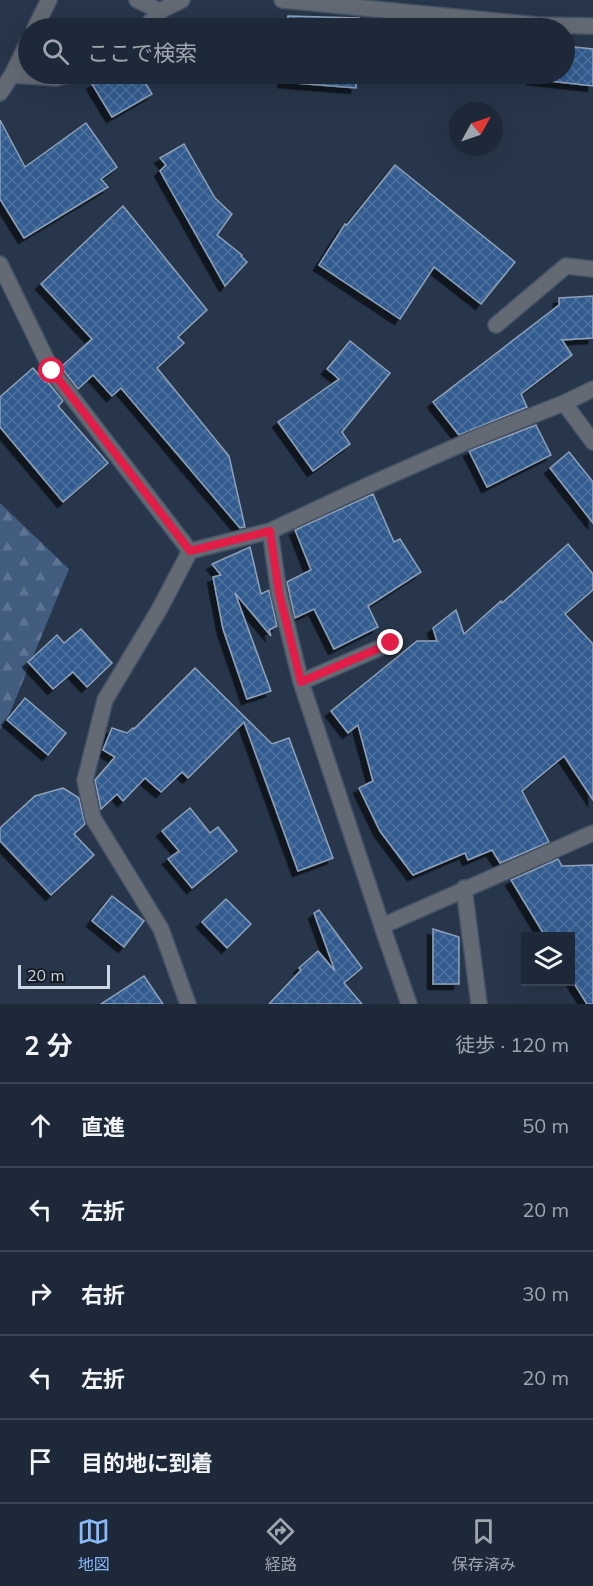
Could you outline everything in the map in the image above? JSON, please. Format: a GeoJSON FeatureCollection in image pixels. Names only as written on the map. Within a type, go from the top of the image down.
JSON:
{"type":"FeatureCollection","features":[{"type":"Feature","properties":{"kind":"street"},"geometry":{"type":"LineString","coordinates":[[40,18],[49,0]]}},
{"type":"Feature","properties":{"kind":"street"},"geometry":{"type":"LineString","coordinates":[[137,0],[160,11]]}},
{"type":"Feature","properties":{"kind":"street"},"geometry":{"type":"LineString","coordinates":[[154,18],[160,11],[182,0]]}},
{"type":"Feature","properties":{"kind":"street"},"geometry":{"type":"LineString","coordinates":[[282,0],[466,18]]}},
{"type":"Feature","properties":{"kind":"street"},"geometry":{"type":"LineString","coordinates":[[575,26],[593,26]]}},
{"type":"Feature","properties":{"kind":"street"},"geometry":{"type":"LineString","coordinates":[[0,93],[18,63]]}},
{"type":"Feature","properties":{"kind":"street"},"geometry":{"type":"LineString","coordinates":[[12,75],[18,75]]}},
{"type":"Feature","properties":{"kind":"street"},"geometry":{"type":"LineString","coordinates":[[0,264],[52,371],[190,551]]}},
{"type":"Feature","properties":{"kind":"street"},"geometry":{"type":"LineString","coordinates":[[496,325],[566,266],[593,269]]}},
{"type":"Feature","properties":{"kind":"street"},"geometry":{"type":"LineString","coordinates":[[188,1004],[161,929],[93,818],[85,780],[105,700],[159,610],[190,551],[270,531],[371,484],[593,389]]}},
{"type":"Feature","properties":{"kind":"street"},"geometry":{"type":"LineString","coordinates":[[564,403],[593,442]]}},
{"type":"Feature","properties":{"kind":"street"},"geometry":{"type":"LineString","coordinates":[[270,531],[279,593],[301,682],[409,1004]]}},
{"type":"Feature","properties":{"kind":"street"},"geometry":{"type":"LineString","coordinates":[[301,682],[391,643]]}},
{"type":"Feature","properties":{"kind":"street"},"geometry":{"type":"LineString","coordinates":[[382,926],[593,832]]}},
{"type":"Feature","properties":{"kind":"street"},"geometry":{"type":"LineString","coordinates":[[464,888],[479,1004]]}},
{"type":"Feature","properties":{"kind":"green space"},"geometry":{"type":"Polygon","coordinates":[[[0,503],[69,569],[7,720],[0,730],[0,503]]]}},
{"type":"Feature","properties":{"kind":"building"},"geometry":{"type":"Polygon","coordinates":[[[288,16],[359,18],[288,18],[288,16]]]}},
{"type":"Feature","properties":{"kind":"building"},"geometry":{"type":"Polygon","coordinates":[[[575,47],[593,49],[593,86],[575,84],[575,47]]]}},
{"type":"Feature","properties":{"kind":"building"},"geometry":{"type":"Polygon","coordinates":[[[92,84],[146,84],[152,94],[112,117],[92,84]]]}},
{"type":"Feature","properties":{"kind":"building"},"geometry":{"type":"Polygon","coordinates":[[[307,84],[356,84],[356,88],[307,84]]]}},
{"type":"Feature","properties":{"kind":"building"},"geometry":{"type":"Polygon","coordinates":[[[0,120],[25,167],[86,123],[117,167],[101,179],[108,187],[24,238],[0,199],[0,120]]]}},
{"type":"Feature","properties":{"kind":"building"},"geometry":{"type":"Polygon","coordinates":[[[184,144],[215,198],[232,214],[217,235],[242,255],[247,262],[225,286],[160,171],[166,165],[160,158],[184,144]]]}},
{"type":"Feature","properties":{"kind":"building"},"geometry":{"type":"Polygon","coordinates":[[[395,165],[515,262],[481,304],[434,267],[400,319],[319,265],[345,224],[347,225],[395,165]]]}},
{"type":"Feature","properties":{"kind":"building"},"geometry":{"type":"Polygon","coordinates":[[[123,206],[207,310],[178,337],[184,343],[157,368],[229,456],[245,527],[240,528],[121,388],[112,396],[93,375],[78,389],[61,367],[92,339],[41,284],[123,206]]]}},
{"type":"Feature","properties":{"kind":"building"},"geometry":{"type":"Polygon","coordinates":[[[593,296],[593,338],[562,340],[572,355],[521,394],[527,407],[459,435],[433,402],[559,305],[559,298],[593,296]]]}},
{"type":"Feature","properties":{"kind":"building"},"geometry":{"type":"Polygon","coordinates":[[[350,341],[390,373],[342,432],[350,444],[313,471],[278,422],[339,379],[327,369],[350,341]]]}},
{"type":"Feature","properties":{"kind":"building"},"geometry":{"type":"Polygon","coordinates":[[[33,368],[63,401],[58,406],[108,463],[63,502],[0,427],[0,397],[33,368]]]}},
{"type":"Feature","properties":{"kind":"building"},"geometry":{"type":"Polygon","coordinates":[[[536,425],[551,455],[487,487],[469,451],[536,425]]]}},
{"type":"Feature","properties":{"kind":"building"},"geometry":{"type":"Polygon","coordinates":[[[569,452],[593,482],[593,523],[550,468],[569,452]]]}},
{"type":"Feature","properties":{"kind":"building"},"geometry":{"type":"Polygon","coordinates":[[[373,494],[394,542],[400,539],[421,572],[368,606],[378,627],[334,649],[314,609],[295,618],[287,582],[311,570],[295,530],[373,494]]]}},
{"type":"Feature","properties":{"kind":"building"},"geometry":{"type":"Polygon","coordinates":[[[568,544],[593,574],[593,590],[565,614],[593,644],[593,800],[564,756],[522,791],[549,842],[500,863],[492,850],[468,860],[465,853],[413,875],[380,831],[359,788],[373,781],[358,725],[348,733],[331,711],[417,641],[437,641],[433,628],[456,610],[464,634],[568,544]]]}},
{"type":"Feature","properties":{"kind":"building"},"geometry":{"type":"Polygon","coordinates":[[[250,547],[261,594],[269,590],[277,626],[269,630],[271,636],[235,593],[271,691],[247,699],[223,629],[213,577],[221,575],[212,564],[250,547]]]}},
{"type":"Feature","properties":{"kind":"building"},"geometry":{"type":"Polygon","coordinates":[[[81,629],[112,663],[87,687],[73,672],[53,689],[28,662],[57,635],[64,643],[81,629]]]}},
{"type":"Feature","properties":{"kind":"building"},"geometry":{"type":"Polygon","coordinates":[[[195,668],[272,744],[289,738],[333,858],[298,871],[244,722],[188,778],[182,772],[161,792],[145,778],[123,801],[117,794],[101,809],[95,780],[115,757],[103,750],[112,728],[127,733],[134,729],[195,668]]]}},
{"type":"Feature","properties":{"kind":"building"},"geometry":{"type":"Polygon","coordinates":[[[25,698],[66,733],[48,755],[7,720],[25,698]]]}},
{"type":"Feature","properties":{"kind":"building"},"geometry":{"type":"Polygon","coordinates":[[[63,788],[79,798],[85,824],[74,834],[94,855],[51,895],[0,841],[0,828],[35,796],[63,788]]]}},
{"type":"Feature","properties":{"kind":"building"},"geometry":{"type":"Polygon","coordinates":[[[190,808],[210,833],[218,827],[237,851],[192,888],[168,859],[179,851],[162,831],[190,808]]]}},
{"type":"Feature","properties":{"kind":"building"},"geometry":{"type":"Polygon","coordinates":[[[558,859],[562,866],[593,865],[593,1004],[587,1004],[575,985],[575,932],[543,932],[511,880],[558,859]]]}},
{"type":"Feature","properties":{"kind":"building"},"geometry":{"type":"Polygon","coordinates":[[[112,896],[144,921],[124,947],[92,921],[112,896]]]}},
{"type":"Feature","properties":{"kind":"building"},"geometry":{"type":"Polygon","coordinates":[[[226,899],[251,924],[227,948],[202,922],[226,899]]]}},
{"type":"Feature","properties":{"kind":"building"},"geometry":{"type":"Polygon","coordinates":[[[319,910],[362,968],[344,983],[362,1004],[269,1004],[301,970],[299,968],[318,951],[335,971],[314,913],[319,910]]]}},
{"type":"Feature","properties":{"kind":"building"},"geometry":{"type":"Polygon","coordinates":[[[433,929],[459,937],[459,984],[433,984],[433,929]]]}},
{"type":"Feature","properties":{"kind":"building"},"geometry":{"type":"Polygon","coordinates":[[[144,976],[163,1004],[101,1004],[144,976]]]}},
{"type":"Feature","properties":{"kind":"route"},"geometry":{"type":"LineString","coordinates":[[52,371],[190,551],[270,531],[279,593],[301,682],[391,643]]}}]}
